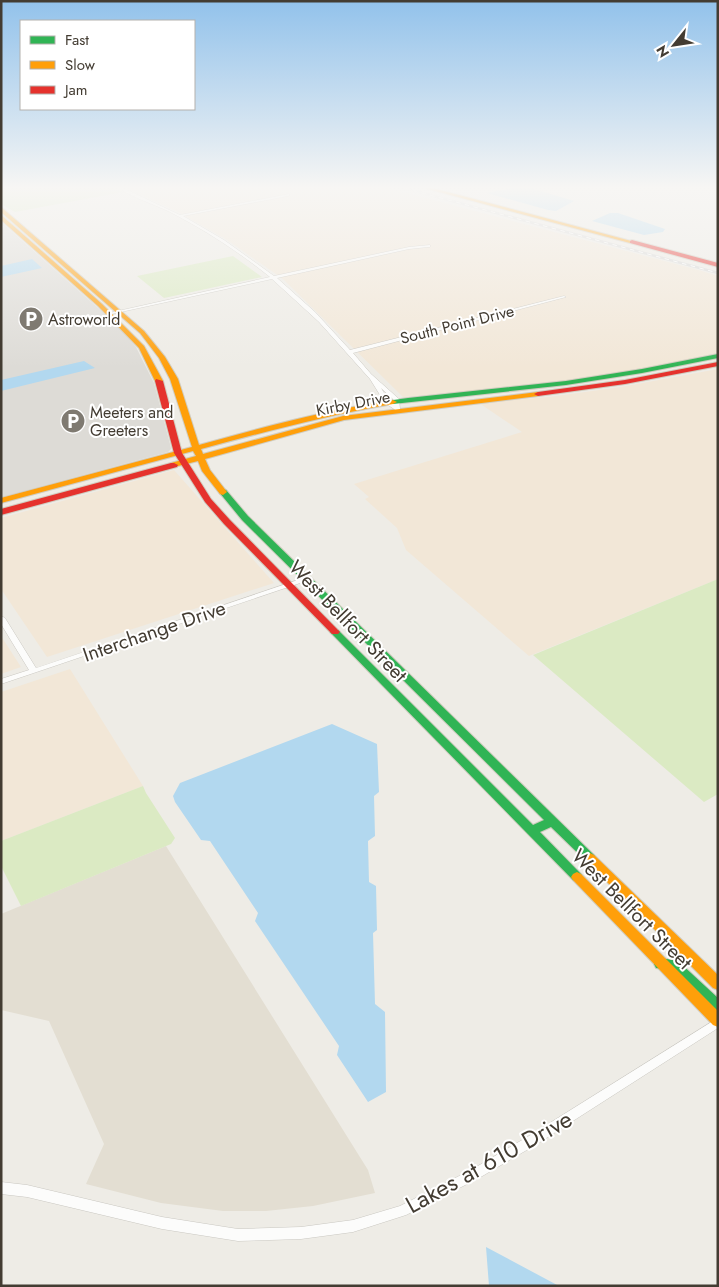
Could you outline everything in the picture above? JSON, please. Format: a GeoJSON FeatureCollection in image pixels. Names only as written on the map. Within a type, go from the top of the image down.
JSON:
{"type":"FeatureCollection","features":[{"type":"Feature","properties":{"kind":"main road","name":"West Bellfort Street"},"geometry":{"type":"LineString","coordinates":[[38,248],[154,346],[174,379],[197,453],[214,483],[245,518],[718,984]]}},
{"type":"Feature","properties":{"kind":"main road","name":"West Bellfort Street"},"geometry":{"type":"LineString","coordinates":[[43,248],[114,313],[142,347],[158,381],[181,457],[208,500],[227,522],[718,1022]]}},
{"type":"Feature","properties":{"kind":"main road"},"geometry":{"type":"LineString","coordinates":[[661,248],[718,263]]}},
{"type":"Feature","properties":{"kind":"main road","name":"Kirby Drive"},"geometry":{"type":"LineString","coordinates":[[618,380],[718,356]]}},
{"type":"Feature","properties":{"kind":"main road"},"geometry":{"type":"LineString","coordinates":[[686,363],[696,369]]}},
{"type":"Feature","properties":{"kind":"main road","name":"Kirby Drive"},"geometry":{"type":"LineString","coordinates":[[1,501],[397,405],[618,380],[718,364]]}},
{"type":"Feature","properties":{"kind":"main road"},"geometry":{"type":"LineString","coordinates":[[158,381],[174,379]]}},
{"type":"Feature","properties":{"kind":"main road","name":"Kirby Drive"},"geometry":{"type":"LineString","coordinates":[[197,453],[222,441],[302,420],[387,402],[397,405]]}},
{"type":"Feature","properties":{"kind":"main road"},"geometry":{"type":"LineString","coordinates":[[191,434],[204,442],[222,441]]}},
{"type":"Feature","properties":{"kind":"main road","name":"Kirby Drive"},"geometry":{"type":"LineString","coordinates":[[1,512],[181,457]]}},
{"type":"Feature","properties":{"kind":"main road"},"geometry":{"type":"LineString","coordinates":[[227,522],[245,518]]}},
{"type":"Feature","properties":{"kind":"main road"},"geometry":{"type":"LineString","coordinates":[[366,663],[384,656]]}},
{"type":"Feature","properties":{"kind":"main road"},"geometry":{"type":"LineString","coordinates":[[440,740],[460,731]]}},
{"type":"Feature","properties":{"kind":"main road"},"geometry":{"type":"LineString","coordinates":[[531,831],[552,821]]}},
{"type":"Feature","properties":{"kind":"main road"},"geometry":{"type":"LineString","coordinates":[[661,964],[672,965],[718,1007]]}},
{"type":"Feature","properties":{"kind":"street"},"geometry":{"type":"LineString","coordinates":[[232,248],[274,277],[314,314],[397,405]]}},
{"type":"Feature","properties":{"kind":"street"},"geometry":{"type":"LineString","coordinates":[[114,313],[409,248]]}},
{"type":"Feature","properties":{"kind":"street","name":"South Point Drive"},"geometry":{"type":"LineString","coordinates":[[349,352],[564,297]]}},
{"type":"Feature","properties":{"kind":"street"},"geometry":{"type":"LineString","coordinates":[[371,377],[387,402]]}},
{"type":"Feature","properties":{"kind":"street","name":"Interchange Drive"},"geometry":{"type":"LineString","coordinates":[[1,682],[307,580]]}},
{"type":"Feature","properties":{"kind":"street"},"geometry":{"type":"LineString","coordinates":[[1,618],[34,671]]}},
{"type":"Feature","properties":{"kind":"street","name":"Lakes at 610 Drive"},"geometry":{"type":"LineString","coordinates":[[1,1188],[27,1191],[162,1223],[238,1236],[301,1233],[353,1226],[402,1211],[475,1174],[533,1140],[718,1022]]}},
{"type":"Feature","properties":{"kind":"shaded area"},"geometry":{"type":"Polygon","coordinates":[[[1,248],[30,248],[115,323],[136,347],[154,383],[171,449],[168,452],[1,497],[1,248]]]}},
{"type":"Feature","properties":{"kind":"shaded area"},"geometry":{"type":"Polygon","coordinates":[[[239,248],[615,248],[718,276],[718,302],[715,303],[718,304],[718,353],[629,372],[528,386],[403,397],[283,279],[239,248]]]}},
{"type":"Feature","properties":{"kind":"shaded area"},"geometry":{"type":"Polygon","coordinates":[[[718,369],[718,579],[529,656],[406,550],[397,528],[365,499],[369,497],[354,484],[522,432],[479,403],[549,397],[621,387],[718,369]]]}},
{"type":"Feature","properties":{"kind":"shaded area"},"geometry":{"type":"Polygon","coordinates":[[[174,470],[274,583],[47,657],[1,589],[1,518],[174,470]]]}},
{"type":"Feature","properties":{"kind":"shaded area"},"geometry":{"type":"Polygon","coordinates":[[[1,636],[21,667],[1,674],[1,636]]]}},
{"type":"Feature","properties":{"kind":"shaded area"},"geometry":{"type":"Polygon","coordinates":[[[70,669],[143,786],[1,841],[1,692],[70,669]]]}},
{"type":"Feature","properties":{"kind":"shaded area"},"geometry":{"type":"Polygon","coordinates":[[[166,846],[368,1170],[375,1193],[313,1206],[266,1211],[223,1211],[161,1203],[86,1184],[104,1144],[49,1021],[1,1010],[1,914],[166,846]]]}},
{"type":"Feature","properties":{"kind":"green space"},"geometry":{"type":"Polygon","coordinates":[[[233,256],[262,277],[164,298],[137,276],[233,256]]]}},
{"type":"Feature","properties":{"kind":"green space"},"geometry":{"type":"Polygon","coordinates":[[[718,579],[718,794],[704,802],[533,655],[718,579]]]}},
{"type":"Feature","properties":{"kind":"green space"},"geometry":{"type":"Polygon","coordinates":[[[143,786],[175,838],[171,844],[21,906],[1,866],[1,841],[143,786]]]}},
{"type":"Feature","properties":{"kind":"water"},"geometry":{"type":"Polygon","coordinates":[[[32,259],[42,268],[1,277],[1,266],[32,259]]]}},
{"type":"Feature","properties":{"kind":"water"},"geometry":{"type":"Polygon","coordinates":[[[84,361],[95,368],[1,391],[1,380],[84,361]]]}},
{"type":"Feature","properties":{"kind":"water"},"geometry":{"type":"Polygon","coordinates":[[[332,724],[377,744],[379,792],[374,796],[375,836],[368,841],[369,882],[376,886],[377,930],[373,933],[375,1004],[385,1012],[386,1092],[368,1102],[337,1055],[339,1046],[255,921],[258,913],[210,841],[201,840],[175,802],[173,796],[180,783],[332,724]]]}},
{"type":"Feature","properties":{"kind":"water"},"geometry":{"type":"Polygon","coordinates":[[[486,1247],[559,1286],[489,1286],[486,1247]]]}},
{"type":"Feature","properties":{"kind":"railway"},"geometry":{"type":"LineString","coordinates":[[626,248],[718,273]]}},
{"type":"Feature","properties":{"kind":"traffic: fast"},"geometry":{"type":"LineString","coordinates":[[393,402],[566,383],[718,356]]}},
{"type":"Feature","properties":{"kind":"traffic: fast"},"geometry":{"type":"LineString","coordinates":[[223,492],[245,518],[590,858]]}},
{"type":"Feature","properties":{"kind":"traffic: fast"},"geometry":{"type":"LineString","coordinates":[[335,632],[577,877]]}},
{"type":"Feature","properties":{"kind":"traffic: fast"},"geometry":{"type":"LineString","coordinates":[[531,831],[552,821]]}},
{"type":"Feature","properties":{"kind":"traffic: fast"},"geometry":{"type":"LineString","coordinates":[[661,964],[673,965],[718,1007]]}},
{"type":"Feature","properties":{"kind":"traffic: slow"},"geometry":{"type":"LineString","coordinates":[[36,248],[100,305],[142,347],[159,381]]}},
{"type":"Feature","properties":{"kind":"traffic: slow"},"geometry":{"type":"LineString","coordinates":[[46,248],[142,332],[162,357],[174,379],[196,448],[206,471],[223,492]]}},
{"type":"Feature","properties":{"kind":"traffic: slow"},"geometry":{"type":"LineString","coordinates":[[174,465],[343,418],[538,394]]}},
{"type":"Feature","properties":{"kind":"traffic: slow"},"geometry":{"type":"LineString","coordinates":[[1,501],[288,423],[349,409],[393,402]]}},
{"type":"Feature","properties":{"kind":"traffic: slow"},"geometry":{"type":"LineString","coordinates":[[590,858],[718,984]]}},
{"type":"Feature","properties":{"kind":"traffic: slow"},"geometry":{"type":"LineString","coordinates":[[577,877],[718,1021]]}},
{"type":"Feature","properties":{"kind":"traffic: jam"},"geometry":{"type":"LineString","coordinates":[[655,248],[718,265]]}},
{"type":"Feature","properties":{"kind":"traffic: jam"},"geometry":{"type":"LineString","coordinates":[[538,394],[625,382],[718,364]]}},
{"type":"Feature","properties":{"kind":"traffic: jam"},"geometry":{"type":"LineString","coordinates":[[159,381],[178,453],[208,500],[227,522],[335,632]]}},
{"type":"Feature","properties":{"kind":"traffic: jam"},"geometry":{"type":"LineString","coordinates":[[1,512],[174,465]]}},
{"type":"Feature","properties":{"kind":"place","name":"Astroworld"},"geometry":{"type":"Point","coordinates":[31,319]}},
{"type":"Feature","properties":{"kind":"place","name":"Meeters and Greeters"},"geometry":{"type":"Point","coordinates":[73,421]}}]}
